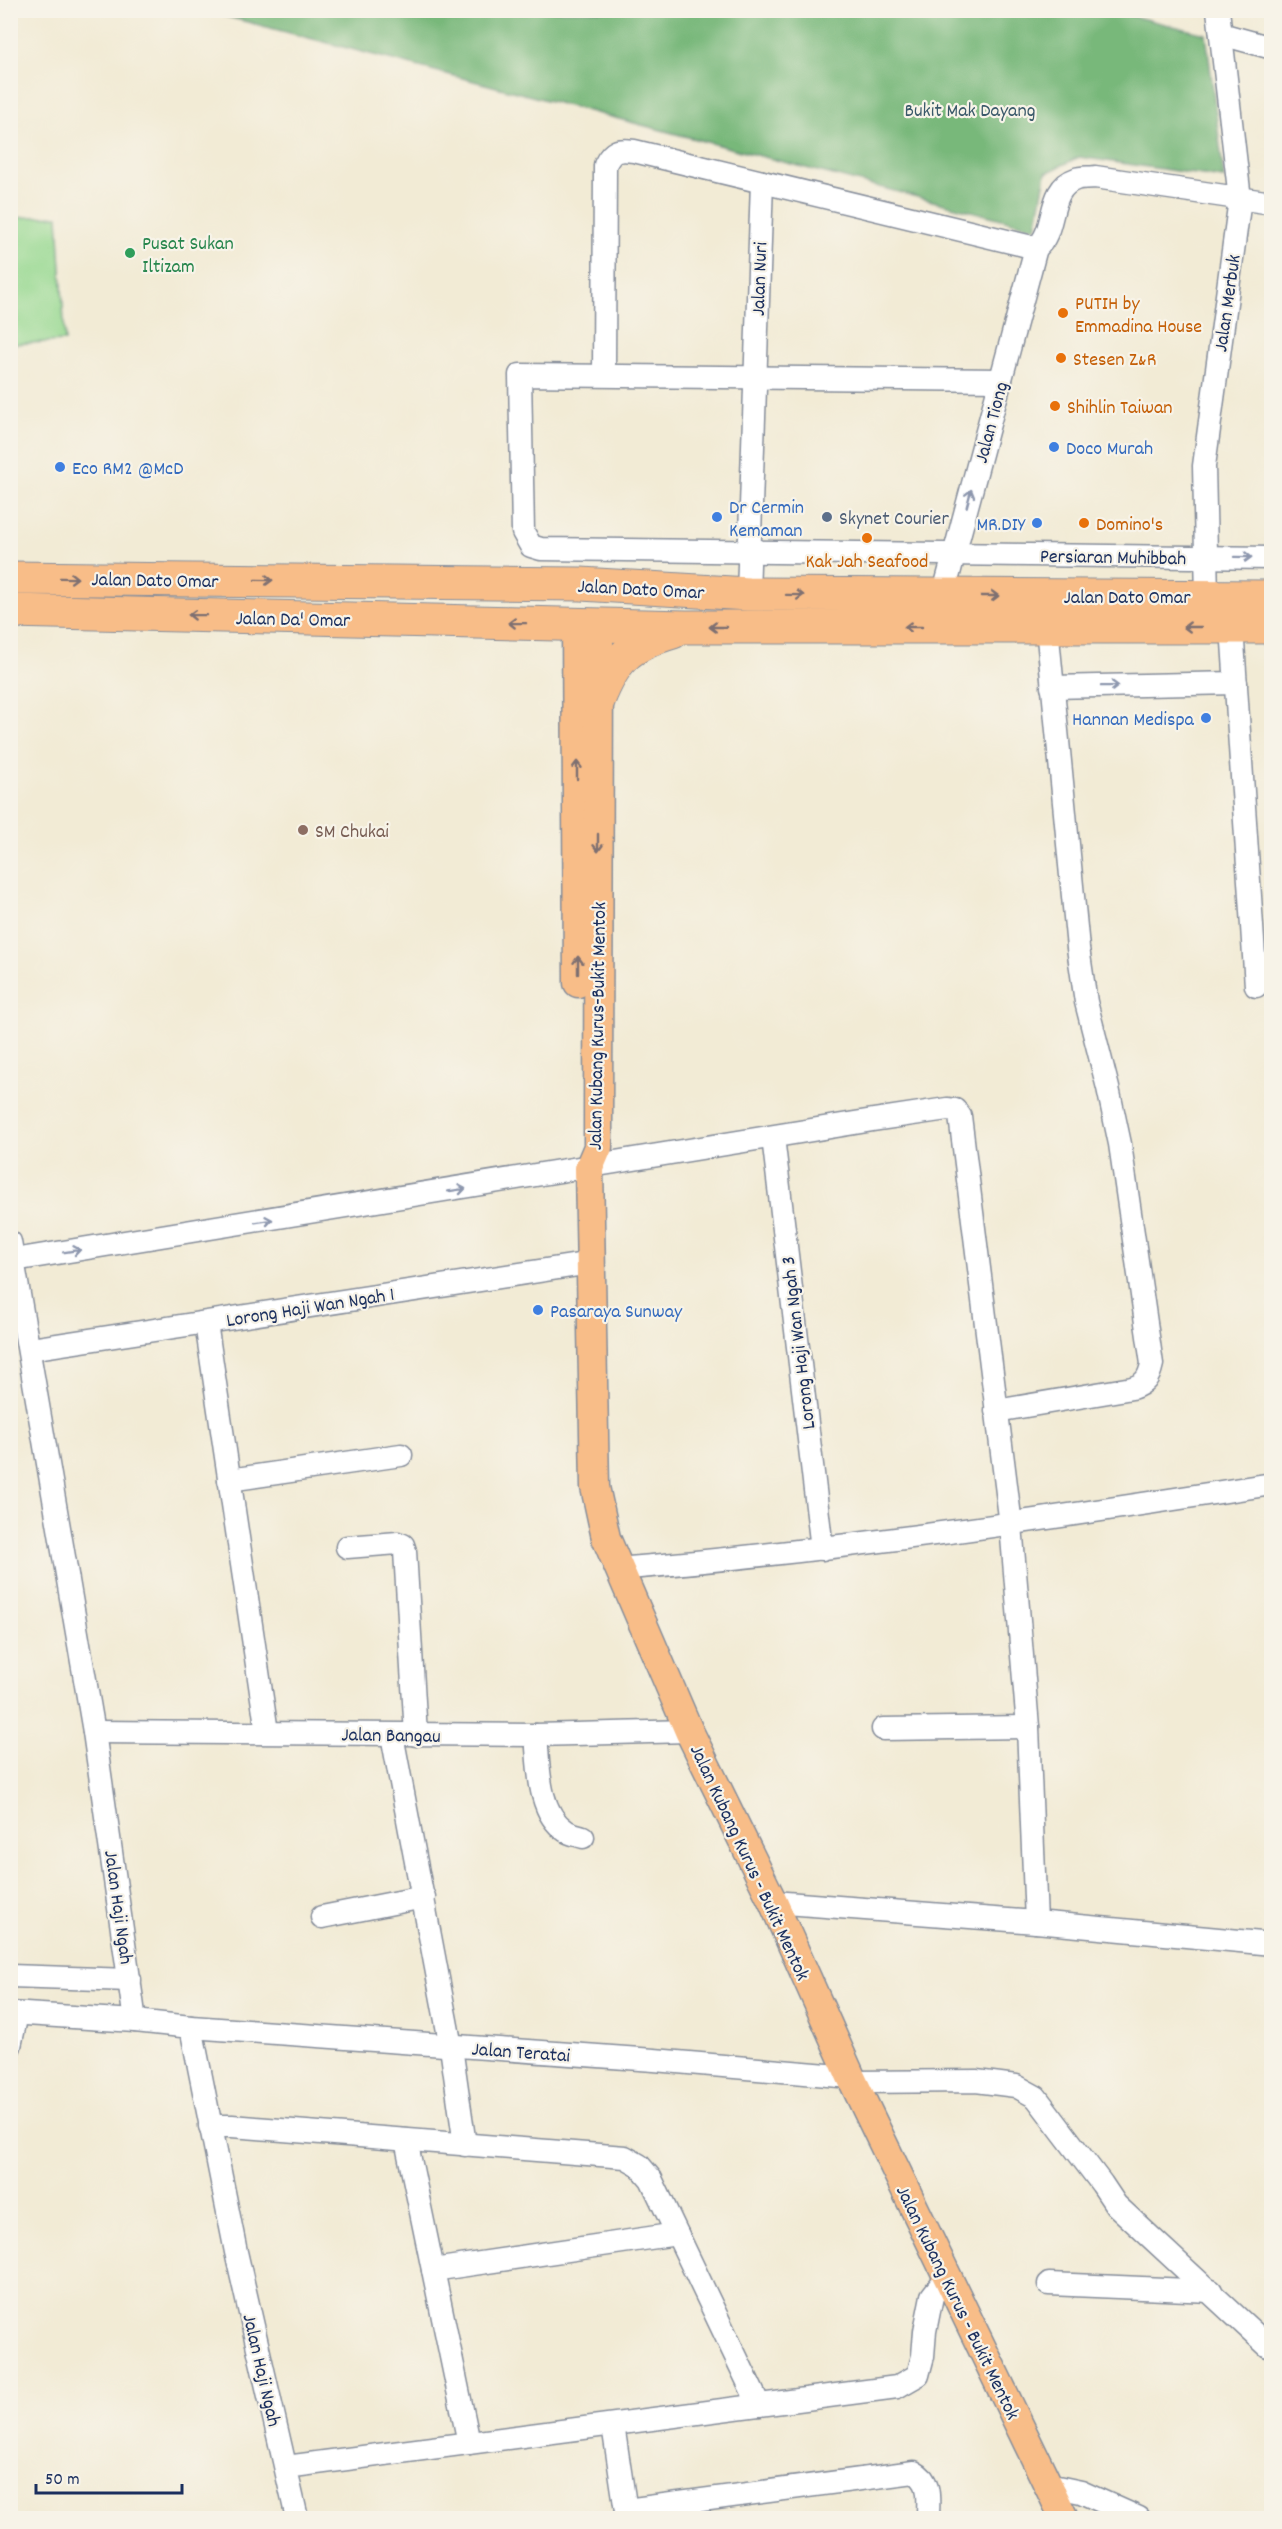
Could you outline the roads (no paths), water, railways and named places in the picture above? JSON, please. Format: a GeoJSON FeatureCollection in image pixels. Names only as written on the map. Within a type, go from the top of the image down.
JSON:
{"type":"FeatureCollection","features":[{"type":"Feature","properties":{"kind":"highway","name":"Jalan Dato Omar"},"geometry":{"type":"LineString","coordinates":[[10,578],[581,584],[748,594],[1272,597]]}},
{"type":"Feature","properties":{"kind":"highway"},"geometry":{"type":"LineString","coordinates":[[365,581],[388,589],[576,599],[587,618]]}},
{"type":"Feature","properties":{"kind":"highway"},"geometry":{"type":"LineString","coordinates":[[587,618],[597,600],[611,597],[690,598],[748,594]]}},
{"type":"Feature","properties":{"kind":"highway","name":"Jalan Da' Omar"},"geometry":{"type":"LineString","coordinates":[[10,611],[587,618]]}},
{"type":"Feature","properties":{"kind":"highway","name":"Jalan Dato Omar"},"geometry":{"type":"LineString","coordinates":[[587,618],[686,627],[1272,627]]}},
{"type":"Feature","properties":{"kind":"highway"},"geometry":{"type":"LineString","coordinates":[[598,701],[610,671],[633,648],[653,638],[686,627]]}},
{"type":"Feature","properties":{"kind":"main road","name":"Jalan Kubang Kurus-Bukit Mentok"},"geometry":{"type":"LineString","coordinates":[[587,618],[598,701],[598,1147],[589,1168]]}},
{"type":"Feature","properties":{"kind":"main road","name":"Jalan Kubang Kurus-Bukit Mentok"},"geometry":{"type":"LineString","coordinates":[[587,618],[579,1147],[589,1168]]}},
{"type":"Feature","properties":{"kind":"main road","name":"Jalan Kubang Kurus - Bukit Mentok"},"geometry":{"type":"LineString","coordinates":[[589,1168],[595,1487],[599,1514],[617,1569],[689,1731],[773,1902],[852,2079],[1064,2518]]}},
{"type":"Feature","properties":{"kind":"street","name":"Jalan Merbuk"},"geometry":{"type":"LineString","coordinates":[[1207,596],[1204,466],[1240,199],[1218,10]]}},
{"type":"Feature","properties":{"kind":"street"},"geometry":{"type":"LineString","coordinates":[[1221,34],[1272,48]]}},
{"type":"Feature","properties":{"kind":"street"},"geometry":{"type":"LineString","coordinates":[[1001,380],[604,375],[605,165],[610,154],[618,149],[634,151],[1036,248]]}},
{"type":"Feature","properties":{"kind":"street","name":"Jalan Tiong"},"geometry":{"type":"LineString","coordinates":[[943,596],[1036,248],[1045,241],[1059,192],[1075,179],[1095,177],[1272,203]]}},
{"type":"Feature","properties":{"kind":"street","name":"Jalan Nuri"},"geometry":{"type":"LineString","coordinates":[[748,594],[762,182]]}},
{"type":"Feature","properties":{"kind":"street","name":"Persiaran Muhibbah"},"geometry":{"type":"LineString","coordinates":[[604,375],[520,375],[523,532],[531,546],[541,549],[1272,558]]}},
{"type":"Feature","properties":{"kind":"street"},"geometry":{"type":"LineString","coordinates":[[996,1411],[1132,1389],[1142,1385],[1149,1377],[1152,1364],[1120,1144],[1086,1002],[1078,948],[1047,627]]}},
{"type":"Feature","properties":{"kind":"street"},"geometry":{"type":"LineString","coordinates":[[1232,627],[1256,986]]}},
{"type":"Feature","properties":{"kind":"street"},"geometry":{"type":"LineString","coordinates":[[1052,687],[1236,683]]}},
{"type":"Feature","properties":{"kind":"street"},"geometry":{"type":"LineString","coordinates":[[12,1251],[589,1168],[947,1109],[955,1110],[960,1116],[1011,1525],[1028,1727],[1036,1922]]}},
{"type":"Feature","properties":{"kind":"street","name":"Lorong Haji Wan Ngah 3"},"geometry":{"type":"LineString","coordinates":[[773,1137],[822,1549]]}},
{"type":"Feature","properties":{"kind":"street","name":"Jalan Haji Ngah"},"geometry":{"type":"LineString","coordinates":[[12,1251],[93,1732],[135,2021]]}},
{"type":"Feature","properties":{"kind":"street","name":"Lorong Haji Wan Ngah 1"},"geometry":{"type":"LineString","coordinates":[[30,1349],[591,1263]]}},
{"type":"Feature","properties":{"kind":"street"},"geometry":{"type":"LineString","coordinates":[[206,1323],[267,1732]]}},
{"type":"Feature","properties":{"kind":"street"},"geometry":{"type":"LineString","coordinates":[[230,1480],[402,1455]]}},
{"type":"Feature","properties":{"kind":"street"},"geometry":{"type":"LineString","coordinates":[[617,1569],[822,1549],[1011,1525],[1272,1484]]}},
{"type":"Feature","properties":{"kind":"street"},"geometry":{"type":"LineString","coordinates":[[348,1547],[398,1543],[405,1551],[416,1735]]}},
{"type":"Feature","properties":{"kind":"street"},"geometry":{"type":"LineString","coordinates":[[883,1730],[1028,1727]]}},
{"type":"Feature","properties":{"kind":"street","name":"Jalan Bangau"},"geometry":{"type":"LineString","coordinates":[[93,1732],[536,1735],[689,1731]]}},
{"type":"Feature","properties":{"kind":"street"},"geometry":{"type":"LineString","coordinates":[[392,1735],[451,2047],[465,2145]]}},
{"type":"Feature","properties":{"kind":"street"},"geometry":{"type":"LineString","coordinates":[[536,1735],[542,1789],[550,1814],[566,1831],[583,1837]]}},
{"type":"Feature","properties":{"kind":"street"},"geometry":{"type":"LineString","coordinates":[[322,1917],[424,1897]]}},
{"type":"Feature","properties":{"kind":"street"},"geometry":{"type":"LineString","coordinates":[[773,1902],[1036,1922],[1272,1944]]}},
{"type":"Feature","properties":{"kind":"street"},"geometry":{"type":"LineString","coordinates":[[10,1976],[130,1980]]}},
{"type":"Feature","properties":{"kind":"street"},"geometry":{"type":"LineString","coordinates":[[10,2046],[14,2014],[135,2021],[191,2027]]}},
{"type":"Feature","properties":{"kind":"street","name":"Jalan Haji Ngah"},"geometry":{"type":"LineString","coordinates":[[191,2027],[238,2263],[297,2518]]}},
{"type":"Feature","properties":{"kind":"street","name":"Jalan Teratai"},"geometry":{"type":"LineString","coordinates":[[191,2027],[642,2059],[852,2079],[976,2081],[1016,2086],[1036,2097],[1116,2205],[1268,2346]]}},
{"type":"Feature","properties":{"kind":"street"},"geometry":{"type":"LineString","coordinates":[[210,2126],[625,2157],[639,2165],[651,2179],[759,2405]]}},
{"type":"Feature","properties":{"kind":"street"},"geometry":{"type":"LineString","coordinates":[[406,2140],[468,2443]]}},
{"type":"Feature","properties":{"kind":"street"},"geometry":{"type":"LineString","coordinates":[[433,2270],[677,2234]]}},
{"type":"Feature","properties":{"kind":"street"},"geometry":{"type":"LineString","coordinates":[[286,2467],[897,2387],[918,2375],[932,2296],[947,2277]]}},
{"type":"Feature","properties":{"kind":"street"},"geometry":{"type":"LineString","coordinates":[[1049,2284],[1211,2291]]}},
{"type":"Feature","properties":{"kind":"street"},"geometry":{"type":"LineString","coordinates":[[613,2425],[626,2514],[914,2472],[922,2476],[927,2484],[928,2518]]}},
{"type":"Feature","properties":{"kind":"street"},"geometry":{"type":"LineString","coordinates":[[1048,2485],[1081,2492],[1139,2518]]}},
{"type":"Feature","properties":{"kind":"place","name":"Pusat Sukan Iltizam"},"geometry":{"type":"Point","coordinates":[130,253]}},
{"type":"Feature","properties":{"kind":"place","name":"PUTIH by Emmadina House"},"geometry":{"type":"Point","coordinates":[1063,313]}},
{"type":"Feature","properties":{"kind":"place","name":"Stesen Z&R"},"geometry":{"type":"Point","coordinates":[1061,358]}},
{"type":"Feature","properties":{"kind":"place","name":"Shihlin Taiwan"},"geometry":{"type":"Point","coordinates":[1055,406]}},
{"type":"Feature","properties":{"kind":"place","name":"Doco Murah"},"geometry":{"type":"Point","coordinates":[1054,447]}},
{"type":"Feature","properties":{"kind":"place","name":"Eco RM2 @McD"},"geometry":{"type":"Point","coordinates":[60,467]}},
{"type":"Feature","properties":{"kind":"place","name":"Dr Cermin Kemaman"},"geometry":{"type":"Point","coordinates":[717,517]}},
{"type":"Feature","properties":{"kind":"place","name":"Skynet Courier"},"geometry":{"type":"Point","coordinates":[827,517]}},
{"type":"Feature","properties":{"kind":"place","name":"MR.DIY"},"geometry":{"type":"Point","coordinates":[1037,523]}},
{"type":"Feature","properties":{"kind":"place","name":"Domino's"},"geometry":{"type":"Point","coordinates":[1084,523]}},
{"type":"Feature","properties":{"kind":"place","name":"Kak Jah Seafood"},"geometry":{"type":"Point","coordinates":[867,538]}},
{"type":"Feature","properties":{"kind":"place","name":"Hannan Medispa"},"geometry":{"type":"Point","coordinates":[1206,718]}},
{"type":"Feature","properties":{"kind":"place","name":"SM Chukai"},"geometry":{"type":"Point","coordinates":[303,830]}},
{"type":"Feature","properties":{"kind":"place","name":"Pasaraya Sunway"},"geometry":{"type":"Point","coordinates":[538,1310]}},
{"type":"Feature","properties":{"kind":"park label","name":"Bukit Mak Dayang"},"geometry":{"type":"Point","coordinates":[970,109]}}]}
